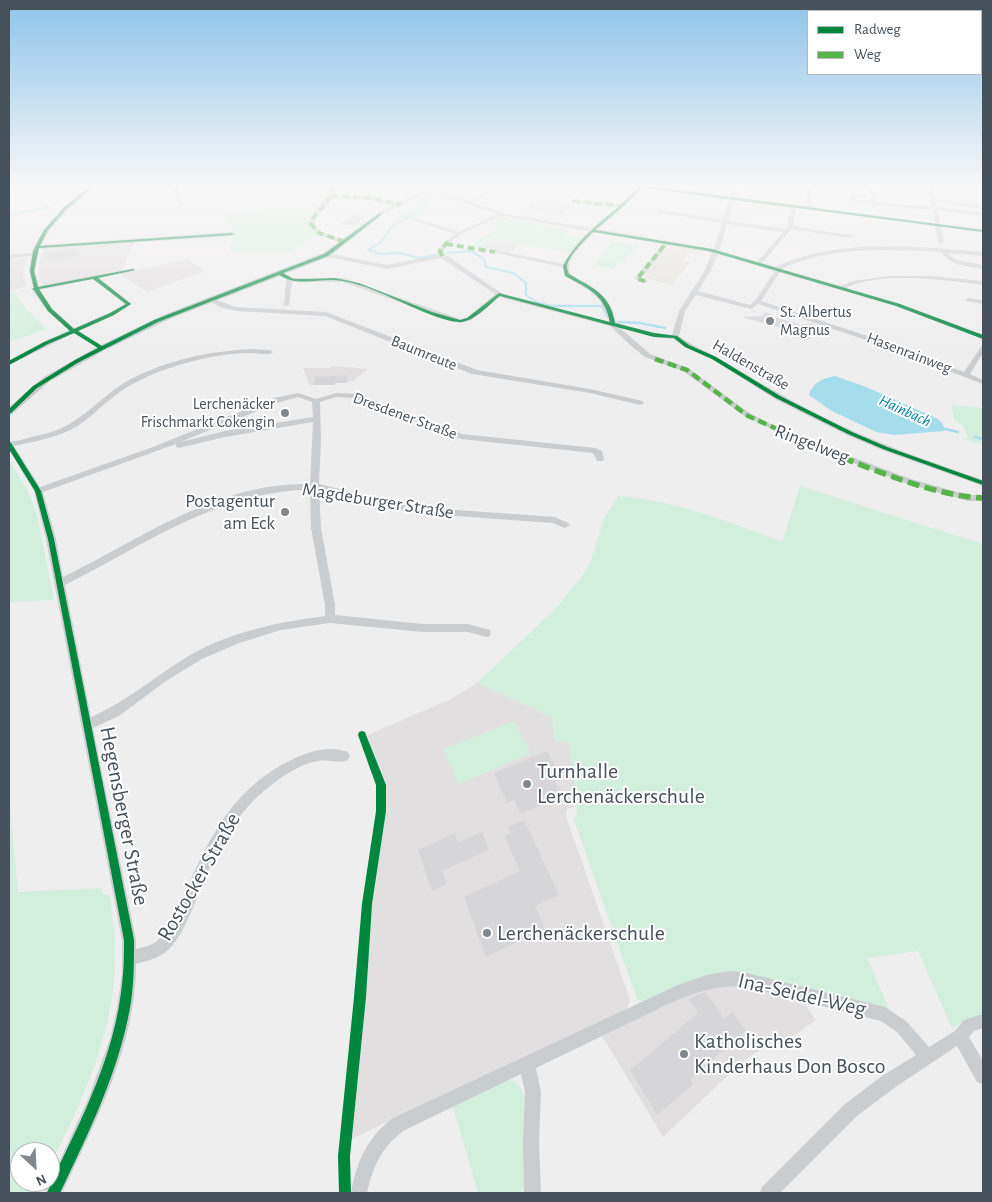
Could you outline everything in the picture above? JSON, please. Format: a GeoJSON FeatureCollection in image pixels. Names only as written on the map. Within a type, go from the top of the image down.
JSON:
{"type":"FeatureCollection","features":[{"type":"Feature","properties":{"kind":"main road"},"geometry":{"type":"LineString","coordinates":[[9,412],[47,379],[102,348],[156,321],[326,255],[345,242]]}},
{"type":"Feature","properties":{"kind":"street"},"geometry":{"type":"LineString","coordinates":[[39,242],[34,254],[31,272],[34,289],[48,310],[102,348]]}},
{"type":"Feature","properties":{"kind":"street"},"geometry":{"type":"LineString","coordinates":[[37,246],[100,242]]}},
{"type":"Feature","properties":{"kind":"street"},"geometry":{"type":"LineString","coordinates":[[326,255],[387,268],[442,256],[439,252],[449,242]]}},
{"type":"Feature","properties":{"kind":"street"},"geometry":{"type":"LineString","coordinates":[[582,242],[570,256],[565,266],[568,275],[594,289],[603,297],[613,319],[613,325]]}},
{"type":"Feature","properties":{"kind":"street"},"geometry":{"type":"LineString","coordinates":[[645,281],[636,279],[667,242]]}},
{"type":"Feature","properties":{"kind":"street"},"geometry":{"type":"LineString","coordinates":[[668,242],[716,251],[909,308],[983,337]]}},
{"type":"Feature","properties":{"kind":"street"},"geometry":{"type":"LineString","coordinates":[[675,337],[680,316],[693,292],[709,269],[719,242]]}},
{"type":"Feature","properties":{"kind":"street"},"geometry":{"type":"LineString","coordinates":[[759,263],[778,242]]}},
{"type":"Feature","properties":{"kind":"street"},"geometry":{"type":"LineString","coordinates":[[757,302],[777,269],[798,259],[845,251],[887,249],[943,250],[983,254]]}},
{"type":"Feature","properties":{"kind":"street"},"geometry":{"type":"LineString","coordinates":[[943,250],[946,257],[950,260],[983,267]]}},
{"type":"Feature","properties":{"kind":"street"},"geometry":{"type":"LineString","coordinates":[[495,252],[565,266]]}},
{"type":"Feature","properties":{"kind":"street"},"geometry":{"type":"LineString","coordinates":[[9,257],[34,254]]}},
{"type":"Feature","properties":{"kind":"street","name":"Haldenstraße"},"geometry":{"type":"LineString","coordinates":[[442,256],[499,294],[613,325],[654,335],[675,337],[687,346],[714,358],[778,397],[832,424],[885,448],[983,483]]}},
{"type":"Feature","properties":{"kind":"street"},"geometry":{"type":"LineString","coordinates":[[34,289],[133,270]]}},
{"type":"Feature","properties":{"kind":"street"},"geometry":{"type":"LineString","coordinates":[[280,274],[289,280],[343,280],[460,321],[468,319],[499,294]]}},
{"type":"Feature","properties":{"kind":"street"},"geometry":{"type":"LineString","coordinates":[[841,288],[846,284],[860,281],[899,277],[937,278],[983,283]]}},
{"type":"Feature","properties":{"kind":"street"},"geometry":{"type":"LineString","coordinates":[[9,363],[74,330],[112,314],[130,303],[95,278]]}},
{"type":"Feature","properties":{"kind":"street"},"geometry":{"type":"LineString","coordinates":[[286,305],[289,280]]}},
{"type":"Feature","properties":{"kind":"street","name":"Hasenrainweg"},"geometry":{"type":"LineString","coordinates":[[693,292],[751,307],[757,302],[859,333],[983,382]]}},
{"type":"Feature","properties":{"kind":"street","name":"Baumreute"},"geometry":{"type":"LineString","coordinates":[[211,300],[218,304],[247,310],[326,314],[475,372],[590,391],[640,403]]}},
{"type":"Feature","properties":{"kind":"street"},"geometry":{"type":"LineString","coordinates":[[968,300],[983,302]]}},
{"type":"Feature","properties":{"kind":"street","name":"Ringelweg"},"geometry":{"type":"LineString","coordinates":[[613,325],[630,343],[655,359],[688,370],[734,408],[765,425],[914,483],[971,498],[983,498]]}},
{"type":"Feature","properties":{"kind":"street"},"geometry":{"type":"LineString","coordinates":[[966,375],[983,348]]}},
{"type":"Feature","properties":{"kind":"street"},"geometry":{"type":"LineString","coordinates":[[9,445],[69,428],[86,417],[118,389],[158,370],[220,355],[249,351],[270,352]]}},
{"type":"Feature","properties":{"kind":"street","name":"Dresdener Straße"},"geometry":{"type":"LineString","coordinates":[[38,491],[156,449],[285,397],[303,396],[316,401],[336,395],[354,396],[461,436],[595,451],[599,453],[600,459]]}},
{"type":"Feature","properties":{"kind":"street"},"geometry":{"type":"LineString","coordinates":[[316,401],[316,528],[330,604],[330,619]]}},
{"type":"Feature","properties":{"kind":"street","name":"Dresdener Straße"},"geometry":{"type":"LineString","coordinates":[[156,449],[225,434],[316,419]]}},
{"type":"Feature","properties":{"kind":"street","name":"Dresdener Straße"},"geometry":{"type":"LineString","coordinates":[[184,437],[225,434]]}},
{"type":"Feature","properties":{"kind":"street","name":"Hegensberger Straße"},"geometry":{"type":"LineString","coordinates":[[9,445],[38,491],[61,582],[76,674],[89,724],[126,921],[130,958],[127,1004],[114,1054],[90,1114],[53,1193]]}},
{"type":"Feature","properties":{"kind":"street","name":"Magdeburger Straße"},"geometry":{"type":"LineString","coordinates":[[61,582],[161,529],[211,506],[261,492],[292,487],[315,487],[405,509],[555,520],[565,525]]}},
{"type":"Feature","properties":{"kind":"street"},"geometry":{"type":"LineString","coordinates":[[89,724],[115,712],[162,678],[212,649],[268,629],[330,619],[423,628],[468,628],[486,633]]}},
{"type":"Feature","properties":{"kind":"street","name":"Rostocker Straße"},"geometry":{"type":"LineString","coordinates":[[130,958],[156,950],[163,945],[174,930],[203,867],[232,816],[257,789],[287,768],[308,758],[321,755],[344,756]]}},
{"type":"Feature","properties":{"kind":"street","name":"Ina-Seidel-Weg"},"geometry":{"type":"LineString","coordinates":[[359,1193],[369,1157],[387,1132],[418,1114],[683,990],[706,982],[730,978],[780,986],[885,1015],[902,1027],[928,1056]]}},
{"type":"Feature","properties":{"kind":"street"},"geometry":{"type":"LineString","coordinates":[[768,1193],[851,1110],[960,1036],[969,1025],[983,1021]]}},
{"type":"Feature","properties":{"kind":"street"},"geometry":{"type":"LineString","coordinates":[[960,1036],[983,1076]]}},
{"type":"Feature","properties":{"kind":"street"},"geometry":{"type":"LineString","coordinates":[[527,1063],[533,1092],[531,1140],[533,1193]]}},
{"type":"Feature","properties":{"kind":"shaded area"},"geometry":{"type":"Polygon","coordinates":[[[134,242],[122,270],[131,271],[188,260],[205,271],[147,292],[119,274],[110,273],[45,285],[39,282],[39,260],[44,248],[134,242]]]}},
{"type":"Feature","properties":{"kind":"shaded area"},"geometry":{"type":"Polygon","coordinates":[[[488,242],[521,243],[510,252],[482,248],[488,242]]]}},
{"type":"Feature","properties":{"kind":"shaded area"},"geometry":{"type":"Polygon","coordinates":[[[671,246],[698,250],[696,253],[688,252],[684,260],[691,262],[671,285],[646,278],[647,271],[664,250],[671,246]]]}},
{"type":"Feature","properties":{"kind":"shaded area"},"geometry":{"type":"Polygon","coordinates":[[[26,258],[23,274],[27,286],[9,292],[9,260],[26,258]]]}},
{"type":"Feature","properties":{"kind":"shaded area"},"geometry":{"type":"Polygon","coordinates":[[[332,366],[368,369],[353,381],[335,383],[335,385],[309,385],[303,368],[330,368],[332,366]]]}},
{"type":"Feature","properties":{"kind":"shaded area","name":"Lerchenäckerschule"},"geometry":{"type":"Polygon","coordinates":[[[477,683],[553,719],[555,740],[570,743],[577,806],[567,809],[566,816],[630,1000],[626,1013],[513,1063],[351,1139],[371,902],[384,816],[384,786],[365,736],[451,699],[477,683]]]}},
{"type":"Feature","properties":{"kind":"shaded area","name":"Katholisches Kinderhaus Don Bosco"},"geometry":{"type":"Polygon","coordinates":[[[730,982],[800,997],[816,1020],[782,1044],[777,1038],[741,1063],[663,1137],[601,1034],[685,993],[730,982]]]}},
{"type":"Feature","properties":{"kind":"green space"},"geometry":{"type":"Polygon","coordinates":[[[231,242],[306,242],[290,251],[230,251],[231,242]]]}},
{"type":"Feature","properties":{"kind":"green space"},"geometry":{"type":"Polygon","coordinates":[[[475,242],[488,242],[481,249],[470,247],[475,242]]]}},
{"type":"Feature","properties":{"kind":"green space"},"geometry":{"type":"Polygon","coordinates":[[[510,242],[581,242],[572,253],[510,242]]]}},
{"type":"Feature","properties":{"kind":"green space"},"geometry":{"type":"Polygon","coordinates":[[[611,242],[639,245],[624,262],[619,262],[613,269],[594,266],[611,242]]]}},
{"type":"Feature","properties":{"kind":"green space"},"geometry":{"type":"Polygon","coordinates":[[[14,292],[27,310],[47,329],[9,342],[9,294],[14,292]]]}},
{"type":"Feature","properties":{"kind":"green space"},"geometry":{"type":"Polygon","coordinates":[[[951,405],[983,408],[983,445],[963,439],[968,437],[963,426],[954,419],[951,405]]]}},
{"type":"Feature","properties":{"kind":"green space"},"geometry":{"type":"Polygon","coordinates":[[[9,460],[28,491],[37,514],[54,600],[9,602],[9,460]]]}},
{"type":"Feature","properties":{"kind":"green space"},"geometry":{"type":"Polygon","coordinates":[[[800,486],[983,544],[983,1015],[964,1021],[952,1028],[918,951],[867,958],[890,1011],[767,979],[705,976],[643,1002],[637,999],[574,820],[577,812],[570,743],[555,740],[552,719],[535,709],[477,683],[556,608],[582,576],[590,563],[604,519],[618,496],[681,507],[782,542],[800,486]]]}},
{"type":"Feature","properties":{"kind":"green space"},"geometry":{"type":"Polygon","coordinates":[[[514,721],[531,754],[458,784],[443,749],[514,721]]]}},
{"type":"Feature","properties":{"kind":"green space"},"geometry":{"type":"Polygon","coordinates":[[[9,792],[18,892],[101,888],[103,894],[110,895],[115,960],[109,1014],[102,1041],[74,1117],[60,1146],[60,1142],[10,1142],[10,1192],[37,1192],[9,1193],[9,792]]]}},
{"type":"Feature","properties":{"kind":"green space"},"geometry":{"type":"Polygon","coordinates":[[[509,1079],[519,1085],[525,1098],[525,1189],[518,1193],[478,1193],[452,1104],[509,1079]]]}},
{"type":"Feature","properties":{"kind":"water"},"geometry":{"type":"Polygon","coordinates":[[[835,376],[866,387],[938,419],[943,424],[944,431],[895,435],[876,432],[830,410],[809,395],[813,387],[819,382],[835,376]]]}},
{"type":"Feature","properties":{"kind":"building"},"geometry":{"type":"Polygon","coordinates":[[[77,248],[79,256],[48,262],[46,253],[77,248]]]}},
{"type":"Feature","properties":{"kind":"building"},"geometry":{"type":"Polygon","coordinates":[[[765,312],[804,326],[808,323],[820,327],[807,341],[791,336],[795,332],[742,317],[762,316],[765,312]]]}},
{"type":"Feature","properties":{"kind":"building"},"geometry":{"type":"Polygon","coordinates":[[[348,375],[347,383],[314,385],[315,377],[348,375]]]}},
{"type":"Feature","properties":{"kind":"building","name":"Turnhalle Lerchenäckerschule"},"geometry":{"type":"Polygon","coordinates":[[[547,751],[562,779],[555,782],[562,796],[521,814],[514,800],[507,803],[494,773],[547,751]]]}},
{"type":"Feature","properties":{"kind":"building","name":"Lerchenäckerschule"},"geometry":{"type":"Polygon","coordinates":[[[524,820],[559,895],[535,906],[545,929],[486,957],[464,897],[520,871],[504,836],[511,833],[508,827],[524,820]]]}},
{"type":"Feature","properties":{"kind":"building"},"geometry":{"type":"Polygon","coordinates":[[[482,832],[489,850],[442,871],[447,884],[432,891],[418,850],[455,833],[458,842],[482,832]]]}},
{"type":"Feature","properties":{"kind":"building","name":"Katholisches Kinderhaus Don Bosco"},"geometry":{"type":"Polygon","coordinates":[[[706,992],[724,1019],[732,1012],[746,1031],[690,1079],[693,1084],[657,1115],[630,1070],[698,1013],[689,1000],[706,992]]]}},
{"type":"Feature","properties":{"kind":"waterway","name":"Hainbach"},"geometry":{"type":"LineString","coordinates":[[381,242],[368,250],[381,254],[400,253],[419,258],[436,255]]}},
{"type":"Feature","properties":{"kind":"waterway","name":"Hainbach"},"geometry":{"type":"LineString","coordinates":[[447,253],[471,251],[484,259],[486,267],[513,273],[526,283],[526,295],[537,303]]}},
{"type":"Feature","properties":{"kind":"waterway","name":"Hainbach"},"geometry":{"type":"LineString","coordinates":[[537,303],[551,306],[602,306],[608,317]]}},
{"type":"Feature","properties":{"kind":"waterway","name":"Hainbach"},"geometry":{"type":"LineString","coordinates":[[618,322],[640,323],[665,328]]}},
{"type":"Feature","properties":{"kind":"waterway","name":"Hainbach"},"geometry":{"type":"LineString","coordinates":[[941,428],[958,432]]}},
{"type":"Feature","properties":{"kind":"waterway","name":"Hainbach"},"geometry":{"type":"LineString","coordinates":[[975,437],[983,439]]}},
{"type":"Feature","properties":{"kind":"marked path"},"geometry":{"type":"LineString","coordinates":[[442,256],[440,250],[448,242]]}},
{"type":"Feature","properties":{"kind":"marked path"},"geometry":{"type":"LineString","coordinates":[[645,281],[637,279],[667,242]]}},
{"type":"Feature","properties":{"kind":"marked path"},"geometry":{"type":"LineString","coordinates":[[446,244],[495,252]]}},
{"type":"Feature","properties":{"kind":"marked path"},"geometry":{"type":"LineString","coordinates":[[655,359],[672,363],[695,375],[748,416],[828,452],[940,491],[967,497],[983,498]]}},
{"type":"Feature","properties":{"kind":"cycle path"},"geometry":{"type":"LineString","coordinates":[[40,242],[35,251],[32,271],[37,291],[50,310],[72,329],[102,348]]}},
{"type":"Feature","properties":{"kind":"cycle path"},"geometry":{"type":"LineString","coordinates":[[37,247],[111,242]]}},
{"type":"Feature","properties":{"kind":"cycle path"},"geometry":{"type":"LineString","coordinates":[[9,412],[35,387],[77,361],[156,321],[326,255],[343,242]]}},
{"type":"Feature","properties":{"kind":"cycle path"},"geometry":{"type":"LineString","coordinates":[[581,242],[571,254],[565,266],[567,275],[599,294],[610,313],[613,325]]}},
{"type":"Feature","properties":{"kind":"cycle path"},"geometry":{"type":"LineString","coordinates":[[661,242],[710,250],[898,305],[983,337]]}},
{"type":"Feature","properties":{"kind":"cycle path"},"geometry":{"type":"LineString","coordinates":[[34,289],[133,270]]}},
{"type":"Feature","properties":{"kind":"cycle path"},"geometry":{"type":"LineString","coordinates":[[280,273],[294,280],[302,281],[343,280],[372,289],[430,313],[460,321],[469,319],[499,294],[654,335],[675,337],[687,346],[714,358],[778,397],[850,433],[885,448],[983,483]]}},
{"type":"Feature","properties":{"kind":"cycle path"},"geometry":{"type":"LineString","coordinates":[[9,363],[46,343],[112,314],[129,304],[95,278]]}},
{"type":"Feature","properties":{"kind":"cycle path"},"geometry":{"type":"LineString","coordinates":[[9,444],[38,491],[51,539],[129,940],[129,974],[125,1008],[108,1071],[53,1193]]}},
{"type":"Feature","properties":{"kind":"cycle path"},"geometry":{"type":"LineString","coordinates":[[345,1193],[344,1156],[367,904],[381,811],[381,785],[362,735]]}},
{"type":"Feature","properties":{"kind":"place","name":"St. Albertus Magnus"},"geometry":{"type":"Point","coordinates":[770,321]}},
{"type":"Feature","properties":{"kind":"place","name":"Lerchenäcker Frischmarkt Cokengin"},"geometry":{"type":"Point","coordinates":[285,413]}},
{"type":"Feature","properties":{"kind":"place","name":"Postagentur am Eck"},"geometry":{"type":"Point","coordinates":[285,512]}},
{"type":"Feature","properties":{"kind":"place","name":"Turnhalle Lerchenäckerschule"},"geometry":{"type":"Point","coordinates":[527,784]}},
{"type":"Feature","properties":{"kind":"place","name":"Lerchenäckerschule"},"geometry":{"type":"Point","coordinates":[487,933]}},
{"type":"Feature","properties":{"kind":"place","name":"Katholisches Kinderhaus Don Bosco"},"geometry":{"type":"Point","coordinates":[684,1054]}}]}
